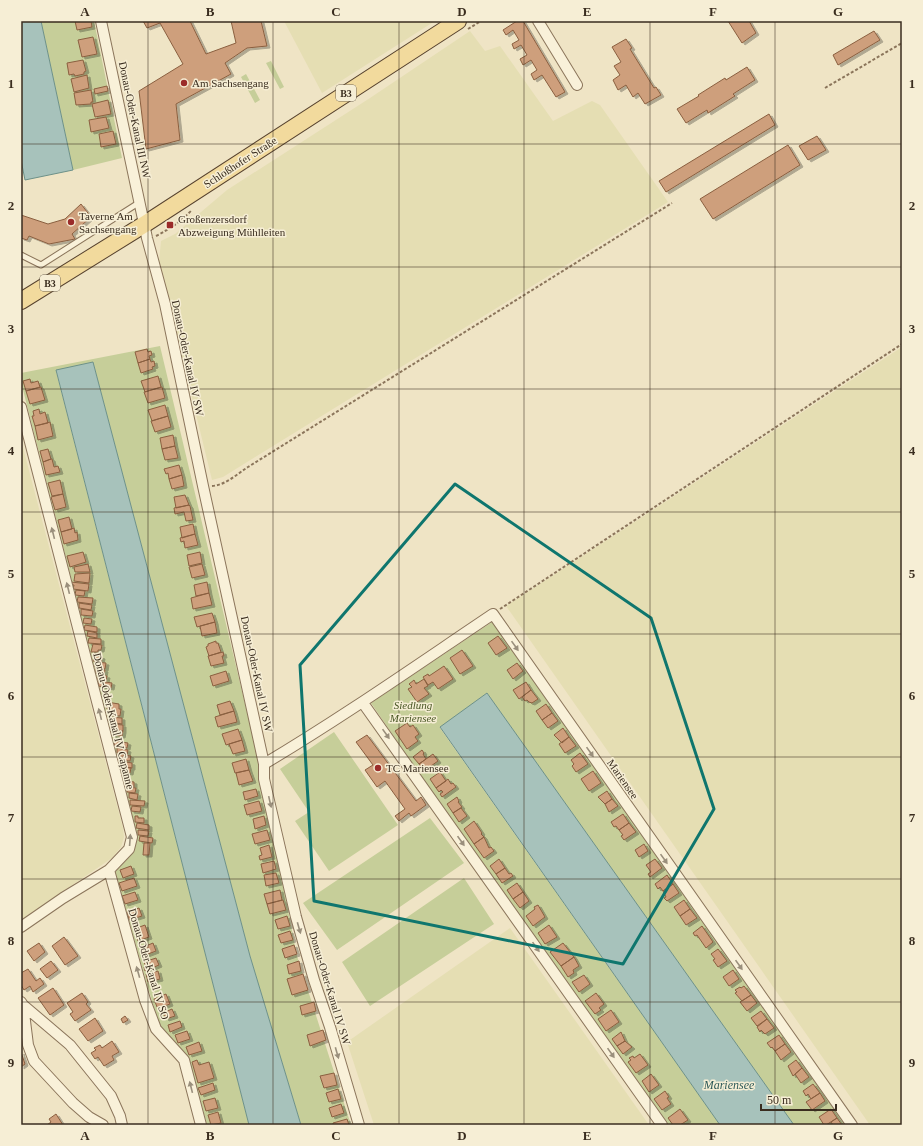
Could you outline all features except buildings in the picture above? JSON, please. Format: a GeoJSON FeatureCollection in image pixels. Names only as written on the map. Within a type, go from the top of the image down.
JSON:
{"type":"FeatureCollection","features":[{"type":"Feature","properties":{"kind":"main road","name":"Schloßhofer Straße"},"geometry":{"type":"LineString","coordinates":[[21,301],[145,224],[458,21]]}},
{"type":"Feature","properties":{"kind":"street","name":"Donau-Oder-Kanal III NW"},"geometry":{"type":"LineString","coordinates":[[101,21],[145,224]]}},
{"type":"Feature","properties":{"kind":"street"},"geometry":{"type":"LineString","coordinates":[[538,21],[577,84]]}},
{"type":"Feature","properties":{"kind":"street","name":"Donau-Oder-Kanal IV SW"},"geometry":{"type":"LineString","coordinates":[[145,224],[165,304],[264,764],[264,778],[296,917],[359,1125]]}},
{"type":"Feature","properties":{"kind":"street","name":"Donau-Oder-Kanal IV Capanne"},"geometry":{"type":"LineString","coordinates":[[21,407],[132,837],[129,849],[109,870],[63,898],[21,927]]}},
{"type":"Feature","properties":{"kind":"street"},"geometry":{"type":"LineString","coordinates":[[264,764],[363,703],[493,614]]}},
{"type":"Feature","properties":{"kind":"street","name":"Mariensee"},"geometry":{"type":"LineString","coordinates":[[493,614],[852,1125]]}},
{"type":"Feature","properties":{"kind":"street"},"geometry":{"type":"LineString","coordinates":[[363,703],[662,1125]]}},
{"type":"Feature","properties":{"kind":"street","name":"Donau-Oder-Kanal IV SO"},"geometry":{"type":"LineString","coordinates":[[109,870],[145,1000],[156,1029],[184,1060],[201,1125]]}},
{"type":"Feature","properties":{"kind":"street"},"geometry":{"type":"LineString","coordinates":[[22,1004],[28,1045],[34,1061],[80,1109],[103,1125]]}},
{"type":"Feature","properties":{"kind":"street"},"geometry":{"type":"LineString","coordinates":[[22,1004],[70,1045],[110,1096],[120,1116],[122,1125]]}},
{"type":"Feature","properties":{"kind":"lane"},"geometry":{"type":"LineString","coordinates":[[21,255],[41,265],[140,202]]}},
{"type":"Feature","properties":{"kind":"path"},"geometry":{"type":"LineString","coordinates":[[825,88],[902,43]]}},
{"type":"Feature","properties":{"kind":"path"},"geometry":{"type":"LineString","coordinates":[[203,486],[220,485],[227,481],[255,462],[672,203]]}},
{"type":"Feature","properties":{"kind":"path"},"geometry":{"type":"LineString","coordinates":[[493,614],[902,344]]}},
{"type":"Feature","properties":{"kind":"highlighted area"},"geometry":{"type":"Polygon","coordinates":[[[455,484],[651,618],[714,809],[623,964],[314,901],[300,665],[455,484]]]}},
{"type":"Feature","properties":{"kind":"shaded area"},"geometry":{"type":"Polygon","coordinates":[[[284,21],[435,21],[322,93],[284,21]]]}},
{"type":"Feature","properties":{"kind":"shaded area"},"geometry":{"type":"Polygon","coordinates":[[[470,31],[485,51],[500,46],[553,121],[592,101],[600,105],[668,202],[223,477],[212,480],[159,262],[161,241],[175,234],[227,190],[370,98],[470,31]]]}},
{"type":"Feature","properties":{"kind":"shaded area"},"geometry":{"type":"Polygon","coordinates":[[[902,347],[902,1125],[870,1125],[506,606],[902,347]]]}},
{"type":"Feature","properties":{"kind":"shaded area"},"geometry":{"type":"Polygon","coordinates":[[[21,440],[123,828],[124,837],[121,847],[112,858],[21,920],[21,440]]]}},
{"type":"Feature","properties":{"kind":"shaded area"},"geometry":{"type":"Polygon","coordinates":[[[510,928],[649,1125],[374,1125],[347,1042],[510,928]]]}},
{"type":"Feature","properties":{"kind":"green space"},"geometry":{"type":"Polygon","coordinates":[[[41,21],[94,21],[122,158],[73,170],[41,21]]]}},
{"type":"Feature","properties":{"kind":"green space"},"geometry":{"type":"Polygon","coordinates":[[[271,61],[284,87],[280,89],[266,63],[271,61]]]}},
{"type":"Feature","properties":{"kind":"green space"},"geometry":{"type":"Polygon","coordinates":[[[246,74],[260,100],[255,103],[241,77],[246,74]]]}},
{"type":"Feature","properties":{"kind":"green space"},"geometry":{"type":"Polygon","coordinates":[[[160,346],[260,767],[297,956],[351,1125],[301,1125],[250,956],[93,362],[56,371],[249,1125],[207,1125],[189,1058],[160,1026],[115,872],[134,852],[137,836],[21,382],[21,373],[160,346]]]}},
{"type":"Feature","properties":{"kind":"green space","name":"Siedlung Mariensee"},"geometry":{"type":"Polygon","coordinates":[[[492,622],[847,1125],[794,1125],[487,693],[440,728],[720,1125],[659,1125],[371,703],[492,622]]]}},
{"type":"Feature","properties":{"kind":"green space"},"geometry":{"type":"Polygon","coordinates":[[[334,732],[398,825],[329,871],[295,821],[309,812],[280,769],[334,732]]]}},
{"type":"Feature","properties":{"kind":"green space"},"geometry":{"type":"Polygon","coordinates":[[[430,818],[464,863],[337,950],[303,903],[430,818]]]}},
{"type":"Feature","properties":{"kind":"green space"},"geometry":{"type":"Polygon","coordinates":[[[464,878],[494,924],[370,1006],[342,962],[464,878]]]}},
{"type":"Feature","properties":{"kind":"water"},"geometry":{"type":"Polygon","coordinates":[[[21,21],[41,21],[73,170],[25,180],[21,160],[21,21]]]}},
{"type":"Feature","properties":{"kind":"water"},"geometry":{"type":"Polygon","coordinates":[[[93,362],[250,956],[301,1125],[249,1125],[56,370],[93,362]]]}},
{"type":"Feature","properties":{"kind":"water","name":"Mariensee"},"geometry":{"type":"Polygon","coordinates":[[[487,693],[794,1125],[720,1125],[440,727],[487,693]]]}},
{"type":"Feature","properties":{"kind":"place","name":"Am Sachsengang"},"geometry":{"type":"Point","coordinates":[184,83]}},
{"type":"Feature","properties":{"kind":"place","name":"Taverne Am Sachsengang"},"geometry":{"type":"Point","coordinates":[71,222]}},
{"type":"Feature","properties":{"kind":"place","name":"Großenzersdorf Abzweigung Mühlleiten"},"geometry":{"type":"Point","coordinates":[170,225]}},
{"type":"Feature","properties":{"kind":"place","name":"TC Mariensee"},"geometry":{"type":"Point","coordinates":[378,768]}}]}
